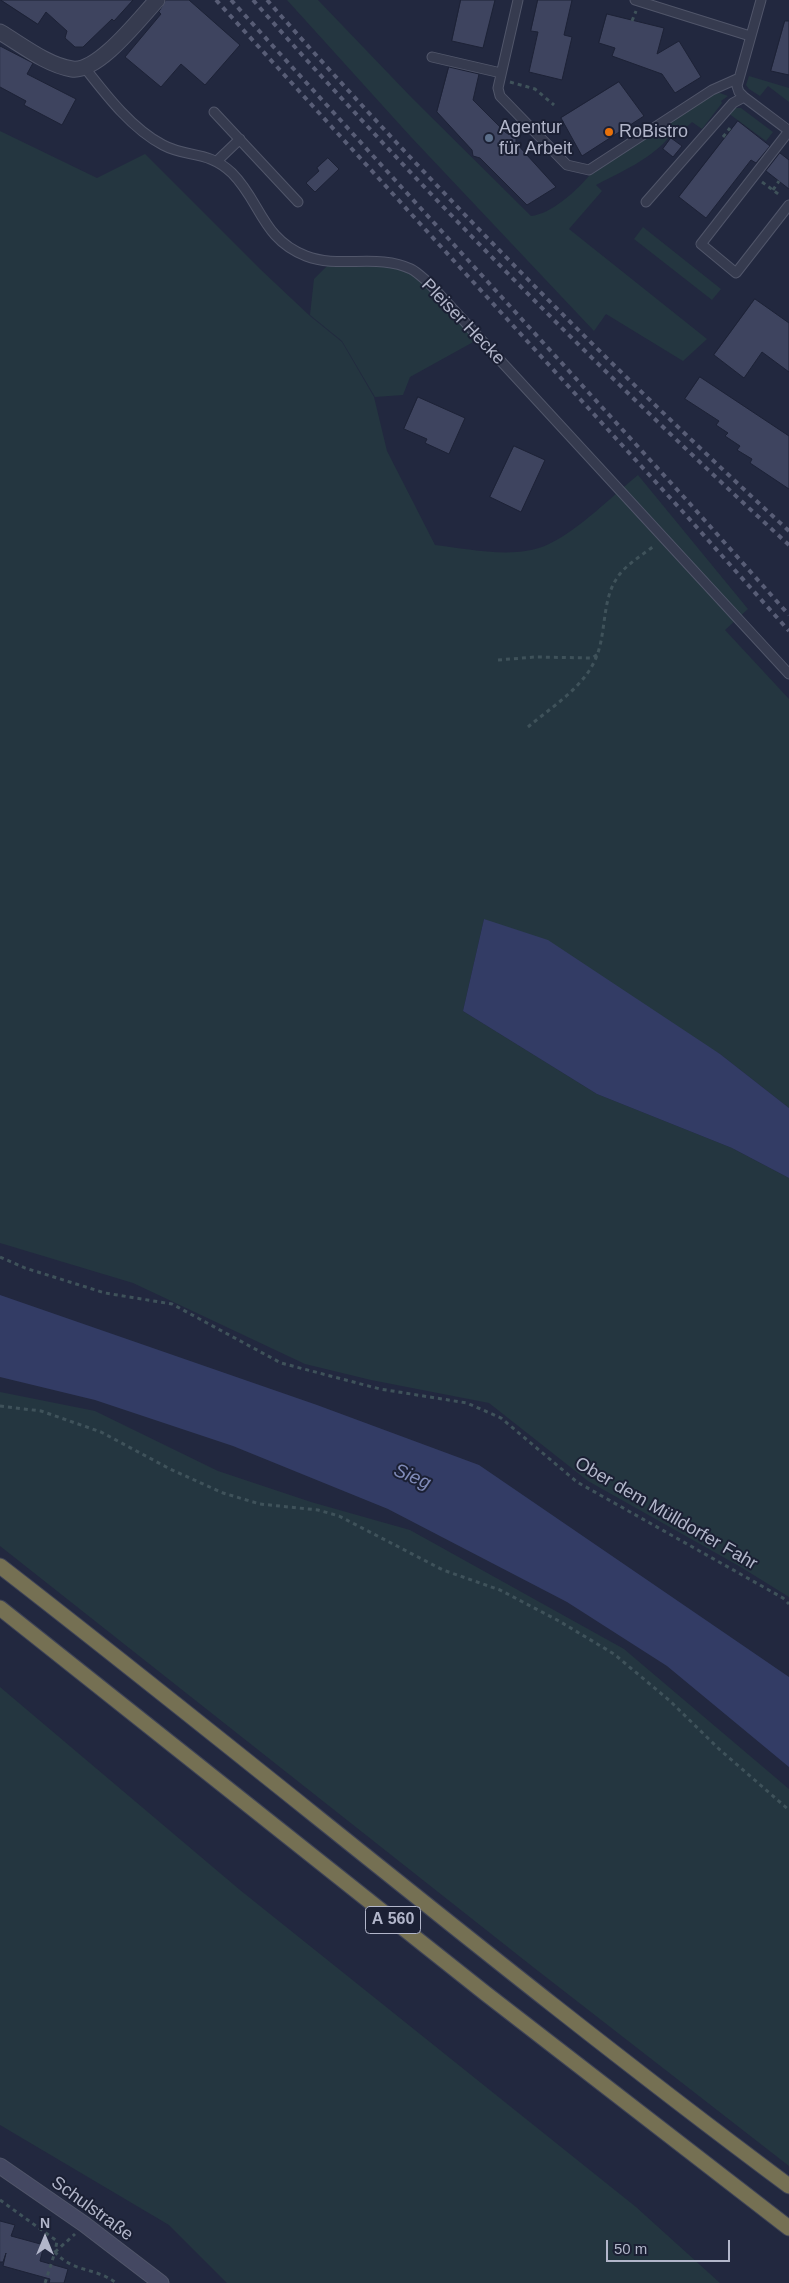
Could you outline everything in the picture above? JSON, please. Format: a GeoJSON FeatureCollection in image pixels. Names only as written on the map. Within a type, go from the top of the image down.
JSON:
{"type":"FeatureCollection","features":[{"type":"Feature","properties":{"kind":"highway","name":"A 560"},"geometry":{"type":"LineString","coordinates":[[0,1566],[504,1968],[671,2098],[789,2186]]}},
{"type":"Feature","properties":{"kind":"highway","name":"A 560"},"geometry":{"type":"LineString","coordinates":[[0,1608],[485,1993],[789,2228]]}},
{"type":"Feature","properties":{"kind":"street"},"geometry":{"type":"LineString","coordinates":[[0,32],[58,65],[73,70],[85,68],[100,60],[157,0]]}},
{"type":"Feature","properties":{"kind":"street","name":"Schulstraße"},"geometry":{"type":"LineString","coordinates":[[0,2166],[84,2224],[161,2283]]}},
{"type":"Feature","properties":{"kind":"lane"},"geometry":{"type":"LineString","coordinates":[[518,0],[500,76],[498,88],[500,96],[567,166],[589,170],[712,90],[738,78]]}},
{"type":"Feature","properties":{"kind":"lane"},"geometry":{"type":"LineString","coordinates":[[635,0],[750,36]]}},
{"type":"Feature","properties":{"kind":"lane"},"geometry":{"type":"LineString","coordinates":[[761,0],[738,78],[738,92],[788,131],[701,244],[736,274],[787,202]]}},
{"type":"Feature","properties":{"kind":"lane"},"geometry":{"type":"LineString","coordinates":[[432,57],[500,76]]}},
{"type":"Feature","properties":{"kind":"lane","name":"Pleiser Hecke"},"geometry":{"type":"LineString","coordinates":[[85,68],[106,96],[130,120],[163,145],[217,161],[233,174],[275,237],[292,250],[307,257],[329,261],[391,263],[411,269],[429,283],[789,674]]}},
{"type":"Feature","properties":{"kind":"lane"},"geometry":{"type":"LineString","coordinates":[[646,202],[733,103],[744,97]]}},
{"type":"Feature","properties":{"kind":"lane"},"geometry":{"type":"LineString","coordinates":[[214,112],[298,202]]}},
{"type":"Feature","properties":{"kind":"lane"},"geometry":{"type":"LineString","coordinates":[[217,161],[240,139]]}},
{"type":"Feature","properties":{"kind":"path"},"geometry":{"type":"LineString","coordinates":[[500,76],[535,89],[554,105]]}},
{"type":"Feature","properties":{"kind":"path"},"geometry":{"type":"LineString","coordinates":[[754,175],[787,202]]}},
{"type":"Feature","properties":{"kind":"path"},"geometry":{"type":"LineString","coordinates":[[773,190],[779,181]]}},
{"type":"Feature","properties":{"kind":"path"},"geometry":{"type":"LineString","coordinates":[[528,727],[570,692],[591,668],[604,636],[610,592],[617,578],[624,569],[663,538]]}},
{"type":"Feature","properties":{"kind":"path"},"geometry":{"type":"LineString","coordinates":[[498,660],[535,657],[592,658],[598,654]]}},
{"type":"Feature","properties":{"kind":"path","name":"Ober dem Mülldorfer Fahr"},"geometry":{"type":"LineString","coordinates":[[0,1257],[25,1268],[105,1293],[172,1304],[281,1363],[380,1390],[467,1403],[501,1418],[577,1482],[783,1598],[789,1604]]}},
{"type":"Feature","properties":{"kind":"path"},"geometry":{"type":"LineString","coordinates":[[0,1406],[41,1411],[101,1432],[170,1469],[224,1493],[260,1504],[318,1510],[338,1516],[443,1570],[500,1590],[559,1621],[614,1654],[670,1701],[718,1749],[789,1810]]}},
{"type":"Feature","properties":{"kind":"path"},"geometry":{"type":"LineString","coordinates":[[0,2200],[57,2241],[45,2283]]}},
{"type":"Feature","properties":{"kind":"path"},"geometry":{"type":"LineString","coordinates":[[54,2252],[84,2224]]}},
{"type":"Feature","properties":{"kind":"path"},"geometry":{"type":"LineString","coordinates":[[54,2252],[64,2263],[108,2277],[116,2283]]}},
{"type":"Feature","properties":{"kind":"shaded area"},"geometry":{"type":"Polygon","coordinates":[[[287,0],[318,0],[412,98],[531,216],[554,207],[577,189],[589,176],[710,95],[720,93],[728,96],[721,101],[722,103],[702,129],[692,122],[674,139],[670,136],[646,158],[596,185],[602,191],[569,229],[707,339],[683,361],[606,314],[594,331],[411,137],[287,0]]]}},
{"type":"Feature","properties":{"kind":"shaded area"},"geometry":{"type":"Polygon","coordinates":[[[749,76],[789,88],[789,102],[768,86],[760,96],[749,89],[746,85],[749,76]]]}},
{"type":"Feature","properties":{"kind":"shaded area"},"geometry":{"type":"Polygon","coordinates":[[[735,108],[741,108],[773,132],[766,141],[728,113],[735,108]]]}},
{"type":"Feature","properties":{"kind":"shaded area"},"geometry":{"type":"Polygon","coordinates":[[[0,131],[97,178],[145,154],[259,268],[310,316],[342,342],[374,397],[387,451],[435,545],[493,552],[536,549],[561,538],[638,475],[748,609],[725,630],[789,699],[789,1108],[720,1054],[484,919],[463,1011],[597,1094],[732,1148],[789,1178],[789,1597],[739,1566],[588,1481],[489,1403],[371,1380],[305,1364],[133,1283],[0,1243],[0,131]]]}},
{"type":"Feature","properties":{"kind":"shaded area"},"geometry":{"type":"Polygon","coordinates":[[[643,227],[721,289],[712,300],[634,239],[643,227]]]}},
{"type":"Feature","properties":{"kind":"shaded area"},"geometry":{"type":"Polygon","coordinates":[[[328,265],[391,267],[410,274],[436,296],[475,341],[410,377],[403,395],[375,397],[342,341],[310,315],[314,279],[328,265]]]}},
{"type":"Feature","properties":{"kind":"shaded area"},"geometry":{"type":"Polygon","coordinates":[[[0,1392],[95,1411],[218,1471],[311,1502],[410,1530],[624,1649],[789,1789],[789,2166],[533,1967],[0,1546],[0,1392]]]}},
{"type":"Feature","properties":{"kind":"shaded area"},"geometry":{"type":"Polygon","coordinates":[[[0,1687],[240,1890],[636,2207],[720,2283],[227,2283],[169,2225],[0,2125],[0,1687]]]}},
{"type":"Feature","properties":{"kind":"water"},"geometry":{"type":"Polygon","coordinates":[[[484,919],[548,940],[720,1054],[789,1108],[789,1178],[732,1148],[597,1094],[463,1011],[484,919]]]}},
{"type":"Feature","properties":{"kind":"water","name":"Sieg"},"geometry":{"type":"Polygon","coordinates":[[[0,1295],[317,1405],[479,1465],[789,1677],[789,1767],[667,1666],[567,1602],[388,1509],[233,1446],[95,1400],[0,1377],[0,1295]]]}},
{"type":"Feature","properties":{"kind":"building"},"geometry":{"type":"Polygon","coordinates":[[[1,0],[133,0],[114,21],[112,19],[83,47],[75,47],[65,38],[67,31],[46,12],[38,24],[1,0]]]}},
{"type":"Feature","properties":{"kind":"building"},"geometry":{"type":"Polygon","coordinates":[[[166,0],[189,0],[240,45],[205,85],[181,64],[161,87],[125,57],[161,14],[159,12],[166,0]]]}},
{"type":"Feature","properties":{"kind":"building"},"geometry":{"type":"Polygon","coordinates":[[[461,0],[495,0],[483,48],[452,41],[461,0]]]}},
{"type":"Feature","properties":{"kind":"building"},"geometry":{"type":"Polygon","coordinates":[[[538,0],[572,0],[564,35],[572,37],[562,80],[529,72],[538,32],[531,31],[538,0]]]}},
{"type":"Feature","properties":{"kind":"building"},"geometry":{"type":"Polygon","coordinates":[[[607,14],[664,28],[657,54],[679,41],[701,77],[675,93],[662,74],[612,56],[615,48],[599,43],[607,14]]]}},
{"type":"Feature","properties":{"kind":"building"},"geometry":{"type":"Polygon","coordinates":[[[785,21],[789,21],[789,75],[771,71],[785,21]]]}},
{"type":"Feature","properties":{"kind":"building"},"geometry":{"type":"Polygon","coordinates":[[[0,46],[33,63],[27,74],[76,99],[62,125],[24,105],[26,101],[0,87],[0,46]]]}},
{"type":"Feature","properties":{"kind":"building","name":"Agentur für Arbeit"},"geometry":{"type":"Polygon","coordinates":[[[449,67],[479,74],[473,100],[506,133],[516,134],[516,143],[556,187],[527,205],[480,158],[473,156],[472,150],[437,112],[449,67]]]}},
{"type":"Feature","properties":{"kind":"building"},"geometry":{"type":"Polygon","coordinates":[[[619,82],[644,116],[582,156],[561,118],[619,82]]]}},
{"type":"Feature","properties":{"kind":"building"},"geometry":{"type":"Polygon","coordinates":[[[738,121],[770,146],[756,163],[751,160],[706,218],[679,197],[738,121]]]}},
{"type":"Feature","properties":{"kind":"building"},"geometry":{"type":"Polygon","coordinates":[[[671,138],[682,146],[673,157],[663,149],[671,138]]]}},
{"type":"Feature","properties":{"kind":"building"},"geometry":{"type":"Polygon","coordinates":[[[780,153],[789,160],[789,189],[766,171],[780,153]]]}},
{"type":"Feature","properties":{"kind":"building"},"geometry":{"type":"Polygon","coordinates":[[[328,158],[339,169],[315,192],[306,183],[319,171],[317,168],[328,158]]]}},
{"type":"Feature","properties":{"kind":"building"},"geometry":{"type":"Polygon","coordinates":[[[755,299],[789,323],[789,372],[762,352],[744,378],[714,355],[755,299]]]}},
{"type":"Feature","properties":{"kind":"building"},"geometry":{"type":"Polygon","coordinates":[[[700,377],[789,436],[789,489],[750,463],[752,459],[737,450],[740,446],[725,436],[728,433],[716,425],[719,421],[685,399],[700,377]]]}},
{"type":"Feature","properties":{"kind":"building"},"geometry":{"type":"Polygon","coordinates":[[[418,397],[465,418],[449,454],[425,443],[427,439],[404,429],[418,397]]]}},
{"type":"Feature","properties":{"kind":"building"},"geometry":{"type":"Polygon","coordinates":[[[514,446],[545,460],[521,512],[490,497],[514,446]]]}},
{"type":"Feature","properties":{"kind":"building"},"geometry":{"type":"Polygon","coordinates":[[[0,2221],[15,2225],[11,2236],[44,2245],[40,2261],[68,2269],[64,2283],[49,2283],[50,2279],[3,2266],[6,2253],[3,2262],[0,2262],[0,2221]]]}},
{"type":"Feature","properties":{"kind":"railway"},"geometry":{"type":"LineString","coordinates":[[216,0],[684,513],[789,631]]}},
{"type":"Feature","properties":{"kind":"railway"},"geometry":{"type":"LineString","coordinates":[[231,0],[789,615]]}},
{"type":"Feature","properties":{"kind":"railway"},"geometry":{"type":"LineString","coordinates":[[253,0],[382,142],[514,280],[650,414],[789,545]]}},
{"type":"Feature","properties":{"kind":"railway"},"geometry":{"type":"LineString","coordinates":[[267,0],[392,138],[521,272],[653,403],[789,531]]}},
{"type":"Feature","properties":{"kind":"place","name":"RoBistro"},"geometry":{"type":"Point","coordinates":[609,132]}},
{"type":"Feature","properties":{"kind":"place","name":"Agentur für Arbeit"},"geometry":{"type":"Point","coordinates":[489,138]}}]}
